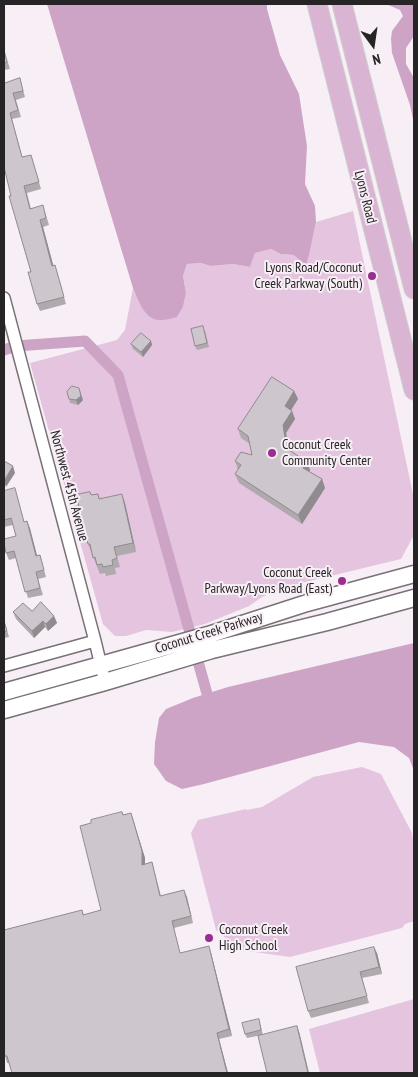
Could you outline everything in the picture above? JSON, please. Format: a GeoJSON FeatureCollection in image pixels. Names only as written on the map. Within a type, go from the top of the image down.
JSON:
{"type":"FeatureCollection","features":[{"type":"Feature","properties":{"kind":"main road","name":"Lyons Road"},"geometry":{"type":"LineString","coordinates":[[317,4],[414,390]]}},
{"type":"Feature","properties":{"kind":"main road","name":"Lyons Road"},"geometry":{"type":"LineString","coordinates":[[342,4],[414,289]]}},
{"type":"Feature","properties":{"kind":"main road","name":"Coconut Creek Parkway"},"geometry":{"type":"LineString","coordinates":[[4,710],[105,682],[173,653],[210,642],[307,603],[414,574]]}},
{"type":"Feature","properties":{"kind":"main road","name":"Coconut Creek Parkway"},"geometry":{"type":"LineString","coordinates":[[210,642],[327,622],[414,598]]}},
{"type":"Feature","properties":{"kind":"main road","name":"Coconut Creek Parkway"},"geometry":{"type":"LineString","coordinates":[[4,692],[100,665],[173,653]]}},
{"type":"Feature","properties":{"kind":"street","name":"Northwest 45th Avenue"},"geometry":{"type":"LineString","coordinates":[[4,298],[105,682]]}},
{"type":"Feature","properties":{"kind":"street"},"geometry":{"type":"LineString","coordinates":[[4,666],[95,641]]}},
{"type":"Feature","properties":{"kind":"shaded area"},"geometry":{"type":"Polygon","coordinates":[[[47,4],[267,4],[280,55],[299,94],[307,146],[305,184],[315,206],[316,222],[306,265],[294,255],[281,254],[271,249],[255,253],[250,267],[233,264],[211,266],[201,263],[187,264],[183,276],[186,293],[183,307],[177,317],[163,320],[155,319],[146,313],[133,288],[47,4]]]}},
{"type":"Feature","properties":{"kind":"shaded area"},"geometry":{"type":"Polygon","coordinates":[[[386,4],[414,4],[414,36],[406,48],[406,64],[414,78],[414,124],[410,105],[392,53],[392,31],[403,16],[400,10],[386,4]]]}},
{"type":"Feature","properties":{"kind":"shaded area"},"geometry":{"type":"Polygon","coordinates":[[[353,211],[414,499],[414,535],[401,559],[285,587],[262,597],[249,606],[205,624],[172,632],[146,630],[126,636],[115,636],[103,624],[30,363],[117,340],[125,330],[133,288],[140,304],[177,317],[183,307],[186,293],[183,276],[187,264],[201,263],[211,266],[233,264],[250,267],[255,253],[271,249],[290,255],[310,251],[316,222],[353,211]]]}},
{"type":"Feature","properties":{"kind":"shaded area"},"geometry":{"type":"Polygon","coordinates":[[[414,643],[414,771],[409,758],[394,747],[359,742],[182,789],[166,781],[154,764],[159,718],[166,709],[228,687],[414,643]]]}},
{"type":"Feature","properties":{"kind":"shaded area"},"geometry":{"type":"Polygon","coordinates":[[[362,767],[381,774],[412,833],[414,846],[414,921],[405,924],[402,928],[290,957],[240,950],[216,930],[191,833],[198,820],[262,807],[313,777],[362,767]]]}},
{"type":"Feature","properties":{"kind":"shaded area"},"geometry":{"type":"Polygon","coordinates":[[[414,999],[414,1073],[320,1073],[309,1029],[414,999]]]}},
{"type":"Feature","properties":{"kind":"building"},"geometry":{"type":"Polygon","coordinates":[[[4,50],[7,62],[4,63],[4,50]]]}},
{"type":"Feature","properties":{"kind":"building"},"geometry":{"type":"Polygon","coordinates":[[[20,78],[23,91],[13,93],[18,110],[10,113],[22,157],[31,155],[39,182],[24,186],[30,209],[43,205],[46,218],[40,220],[52,266],[55,265],[64,297],[37,304],[28,272],[31,272],[9,196],[11,196],[4,167],[4,83],[20,78]]]}},
{"type":"Feature","properties":{"kind":"building"},"geometry":{"type":"Polygon","coordinates":[[[203,326],[207,343],[195,346],[191,329],[203,326]]]}},
{"type":"Feature","properties":{"kind":"building"},"geometry":{"type":"Polygon","coordinates":[[[141,333],[151,341],[141,352],[131,344],[141,333]]]}},
{"type":"Feature","properties":{"kind":"building","name":"Coconut Creek Community Center"},"geometry":{"type":"Polygon","coordinates":[[[272,377],[294,391],[285,406],[292,411],[283,425],[285,438],[290,441],[286,448],[307,462],[303,468],[322,479],[298,515],[235,474],[241,465],[235,461],[241,452],[252,455],[248,436],[238,429],[272,377]]]}},
{"type":"Feature","properties":{"kind":"building"},"geometry":{"type":"Polygon","coordinates":[[[72,386],[79,388],[81,396],[76,400],[69,399],[67,392],[72,386]]]}},
{"type":"Feature","properties":{"kind":"building"},"geometry":{"type":"Polygon","coordinates":[[[4,461],[13,466],[4,481],[4,461]]]}},
{"type":"Feature","properties":{"kind":"building"},"geometry":{"type":"Polygon","coordinates":[[[15,488],[24,522],[27,521],[36,556],[40,555],[44,570],[36,572],[40,588],[25,592],[14,551],[6,553],[4,543],[4,539],[16,536],[11,518],[4,520],[4,491],[15,488]]]}},
{"type":"Feature","properties":{"kind":"building"},"geometry":{"type":"Polygon","coordinates":[[[90,492],[91,495],[98,494],[99,499],[122,494],[133,543],[114,547],[117,558],[112,560],[113,565],[103,567],[102,564],[97,565],[95,557],[93,558],[90,544],[88,544],[76,495],[90,492]]]}},
{"type":"Feature","properties":{"kind":"building"},"geometry":{"type":"Polygon","coordinates":[[[41,602],[54,616],[46,624],[43,621],[32,631],[13,612],[23,603],[32,611],[41,602]]]}},
{"type":"Feature","properties":{"kind":"building"},"geometry":{"type":"Polygon","coordinates":[[[4,621],[7,631],[4,632],[4,621]]]}},
{"type":"Feature","properties":{"kind":"building"},"geometry":{"type":"Polygon","coordinates":[[[122,812],[123,815],[131,813],[142,851],[142,865],[152,862],[160,896],[184,890],[191,916],[172,921],[180,953],[209,946],[229,1029],[217,1033],[227,1073],[12,1073],[4,1052],[4,930],[82,910],[83,915],[101,910],[80,826],[91,823],[91,820],[122,812]]]}},
{"type":"Feature","properties":{"kind":"building"},"geometry":{"type":"Polygon","coordinates":[[[374,947],[379,967],[360,972],[367,996],[308,1011],[296,967],[374,947]]]}},
{"type":"Feature","properties":{"kind":"building"},"geometry":{"type":"Polygon","coordinates":[[[259,1019],[261,1030],[245,1034],[242,1023],[259,1019]]]}},
{"type":"Feature","properties":{"kind":"building"},"geometry":{"type":"Polygon","coordinates":[[[297,1026],[308,1073],[267,1073],[258,1036],[297,1026]]]}},
{"type":"Feature","properties":{"kind":"waterway"},"geometry":{"type":"LineString","coordinates":[[4,350],[16,346],[85,341],[118,375],[211,708]]}},
{"type":"Feature","properties":{"kind":"place","name":"Lyons Road/Coconut Creek Parkway (South)"},"geometry":{"type":"Point","coordinates":[372,276]}},
{"type":"Feature","properties":{"kind":"place","name":"Coconut Creek Community Center"},"geometry":{"type":"Point","coordinates":[272,453]}},
{"type":"Feature","properties":{"kind":"place","name":"Coconut Creek Parkway/Lyons Road (East)"},"geometry":{"type":"Point","coordinates":[342,581]}},
{"type":"Feature","properties":{"kind":"place","name":"Coconut Creek High School"},"geometry":{"type":"Point","coordinates":[209,938]}}]}
